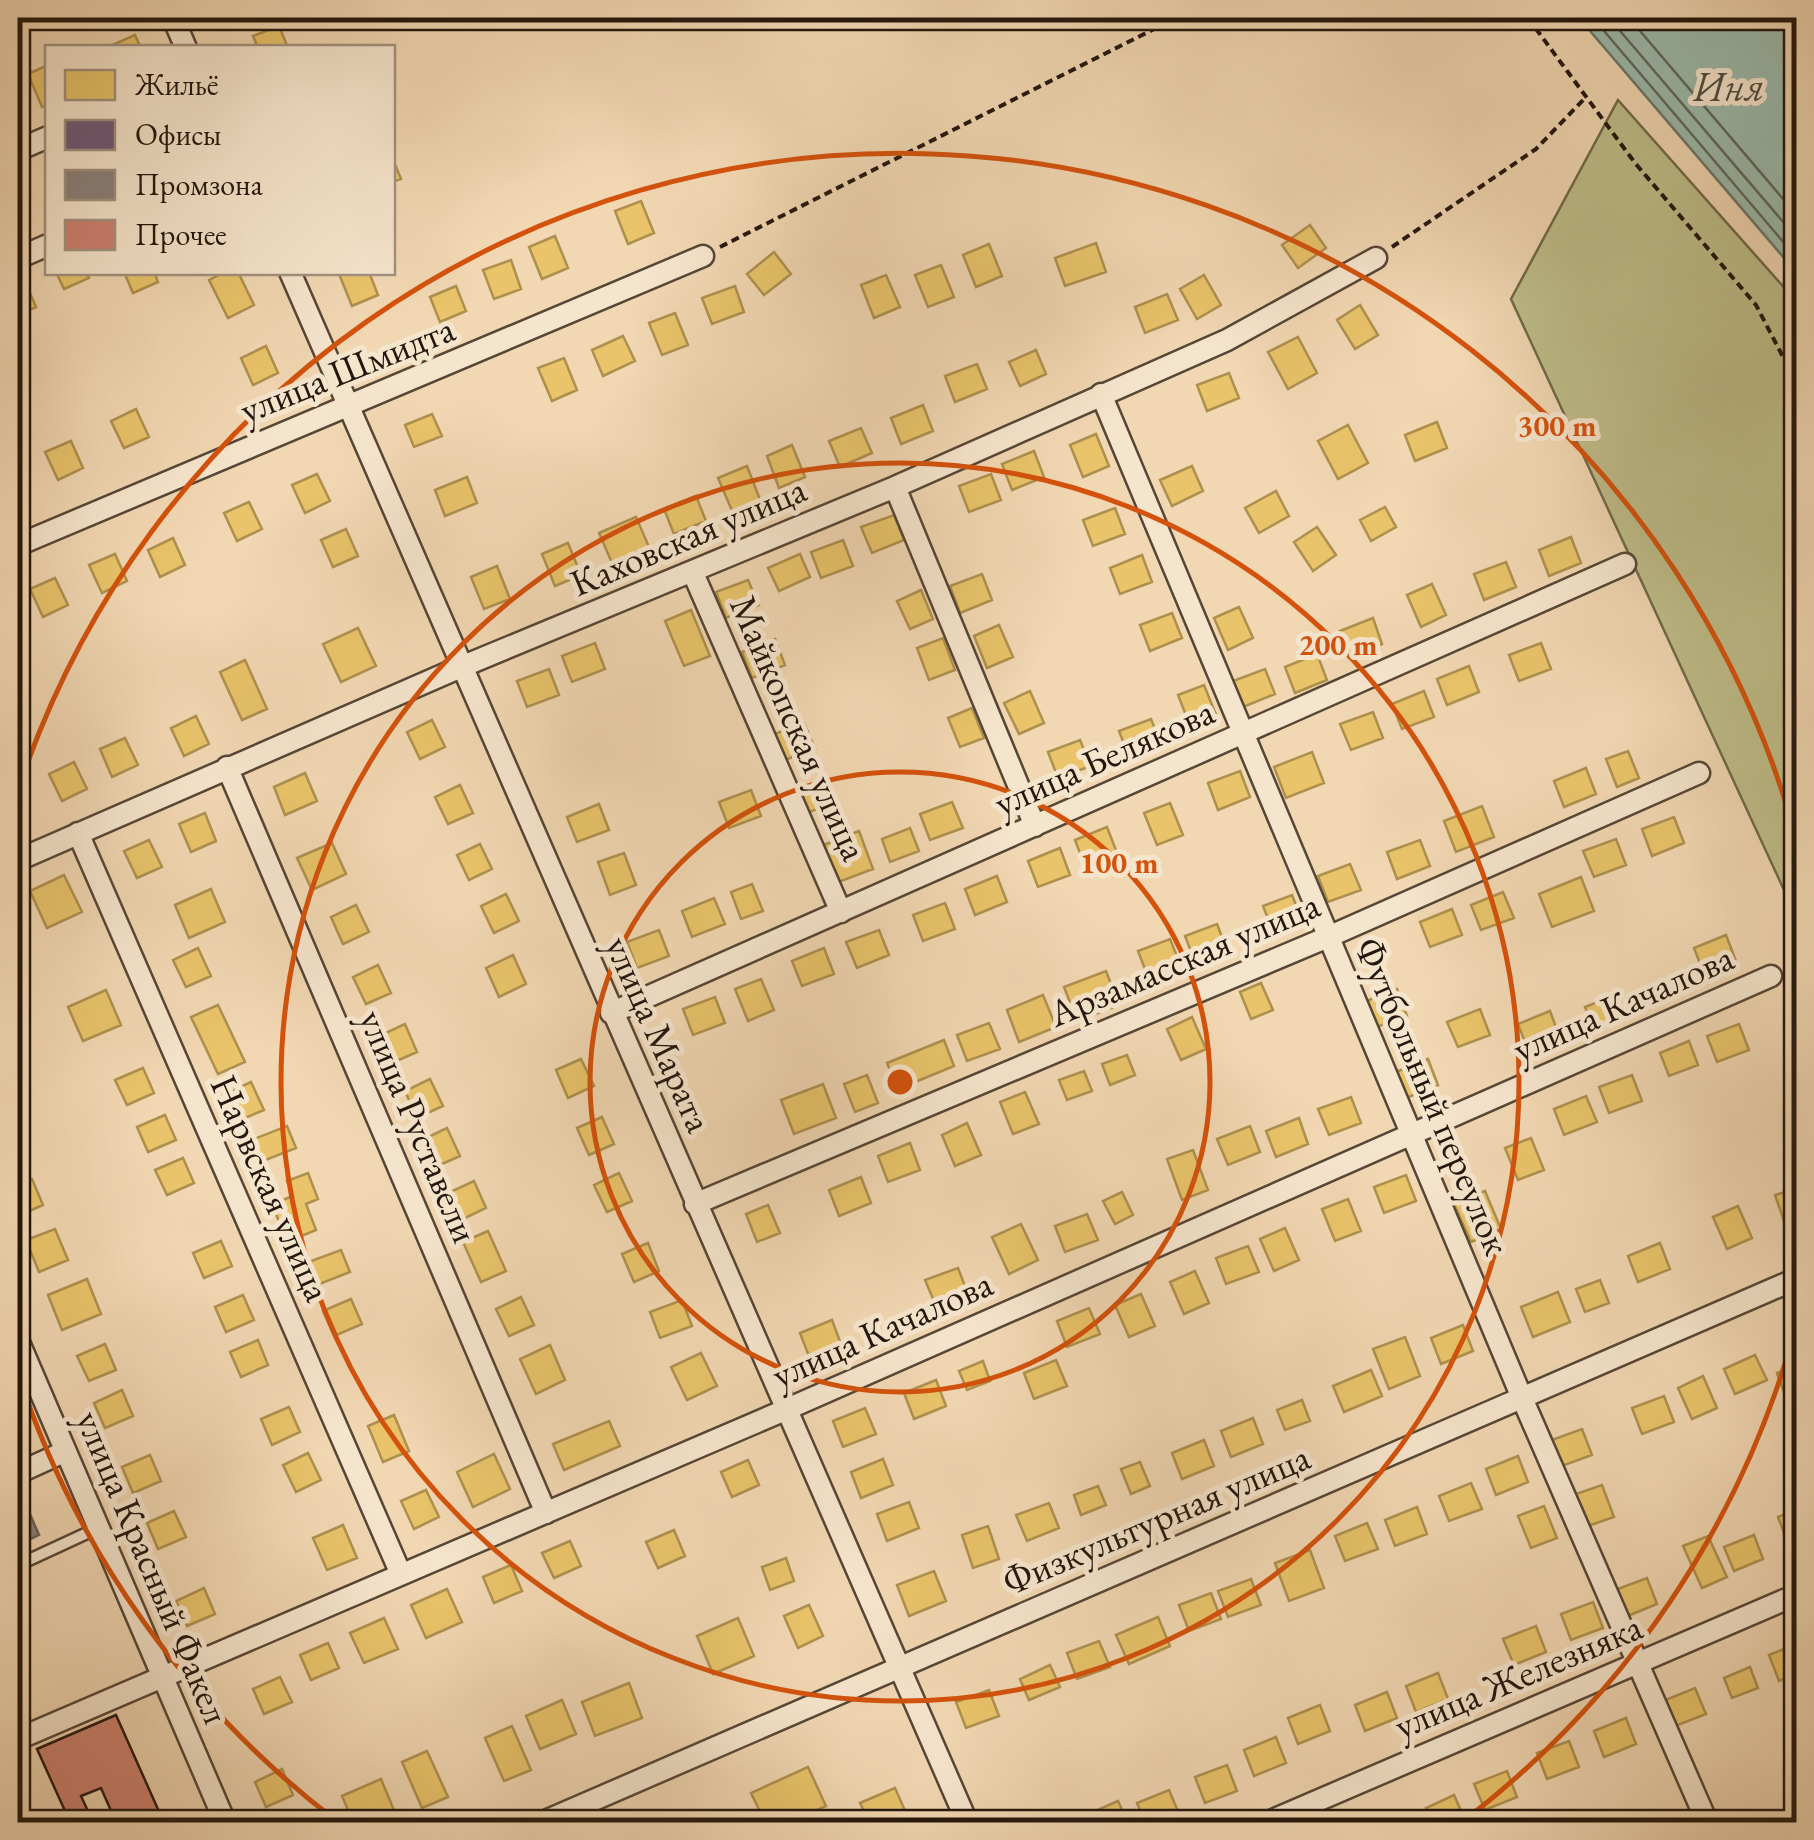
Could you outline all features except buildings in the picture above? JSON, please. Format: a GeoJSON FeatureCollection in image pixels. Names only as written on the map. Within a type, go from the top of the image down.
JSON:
{"type":"FeatureCollection","features":[{"type":"Feature","properties":{"kind":"street"},"geometry":{"type":"LineString","coordinates":[[173,18],[185,45]]}},
{"type":"Feature","properties":{"kind":"street"},"geometry":{"type":"LineString","coordinates":[[18,150],[45,138]]}},
{"type":"Feature","properties":{"kind":"street"},"geometry":{"type":"LineString","coordinates":[[18,258],[45,247]]}},
{"type":"Feature","properties":{"kind":"street","name":"улица Шмидта"},"geometry":{"type":"LineString","coordinates":[[18,545],[703,256]]}},
{"type":"Feature","properties":{"kind":"street","name":"Каховская улица"},"geometry":{"type":"LineString","coordinates":[[18,860],[461,667],[895,487],[1227,340],[1376,258]]}},
{"type":"Feature","properties":{"kind":"street","name":"улица Марата"},"geometry":{"type":"LineString","coordinates":[[291,275],[967,1822]]}},
{"type":"Feature","properties":{"kind":"street","name":"Футбольный переулок"},"geometry":{"type":"LineString","coordinates":[[1101,394],[1246,732],[1411,1137],[1635,1664],[1707,1822]]}},
{"type":"Feature","properties":{"kind":"street"},"geometry":{"type":"LineString","coordinates":[[895,487],[1036,826]]}},
{"type":"Feature","properties":{"kind":"street","name":"улица Белякова"},"geometry":{"type":"LineString","coordinates":[[611,1013],[1625,564]]}},
{"type":"Feature","properties":{"kind":"street","name":"Майкопская улица"},"geometry":{"type":"LineString","coordinates":[[693,573],[841,912]]}},
{"type":"Feature","properties":{"kind":"street","name":"улица Руставели"},"geometry":{"type":"LineString","coordinates":[[227,767],[546,1513]]}},
{"type":"Feature","properties":{"kind":"street","name":"Арзамасская улица"},"geometry":{"type":"LineString","coordinates":[[695,1204],[1328,936],[1699,773]]}},
{"type":"Feature","properties":{"kind":"street","name":"Нарвская улица"},"geometry":{"type":"LineString","coordinates":[[78,833],[400,1572]]}},
{"type":"Feature","properties":{"kind":"street","name":"улица Качалова"},"geometry":{"type":"LineString","coordinates":[[18,1739],[400,1572],[786,1410],[1771,976]]}},
{"type":"Feature","properties":{"kind":"street","name":"Физкультурная улица"},"geometry":{"type":"LineString","coordinates":[[543,1822],[1796,1279]]}},
{"type":"Feature","properties":{"kind":"street","name":"улица Красный Факел"},"geometry":{"type":"LineString","coordinates":[[18,1340],[225,1822]]}},
{"type":"Feature","properties":{"kind":"street"},"geometry":{"type":"LineString","coordinates":[[18,1473],[64,1452]]}},
{"type":"Feature","properties":{"kind":"street","name":"улица Железняка"},"geometry":{"type":"LineString","coordinates":[[1268,1822],[1796,1594]]}},
{"type":"Feature","properties":{"kind":"lane"},"geometry":{"type":"LineString","coordinates":[[18,1566],[98,1528]]}},
{"type":"Feature","properties":{"kind":"path"},"geometry":{"type":"LineString","coordinates":[[703,256],[1176,18]]}},
{"type":"Feature","properties":{"kind":"path"},"geometry":{"type":"LineString","coordinates":[[1528,18],[1635,163],[1756,305],[1796,382]]}},
{"type":"Feature","properties":{"kind":"path"},"geometry":{"type":"LineString","coordinates":[[1376,258],[1536,150],[1587,96]]}},
{"type":"Feature","properties":{"kind":"shaded area"},"geometry":{"type":"Polygon","coordinates":[[[1618,100],[1796,301],[1796,916],[1511,299],[1618,100]]]}},
{"type":"Feature","properties":{"kind":"water","name":"Иня"},"geometry":{"type":"Polygon","coordinates":[[[1579,18],[1796,18],[1796,272],[1579,18]]]}}]}
